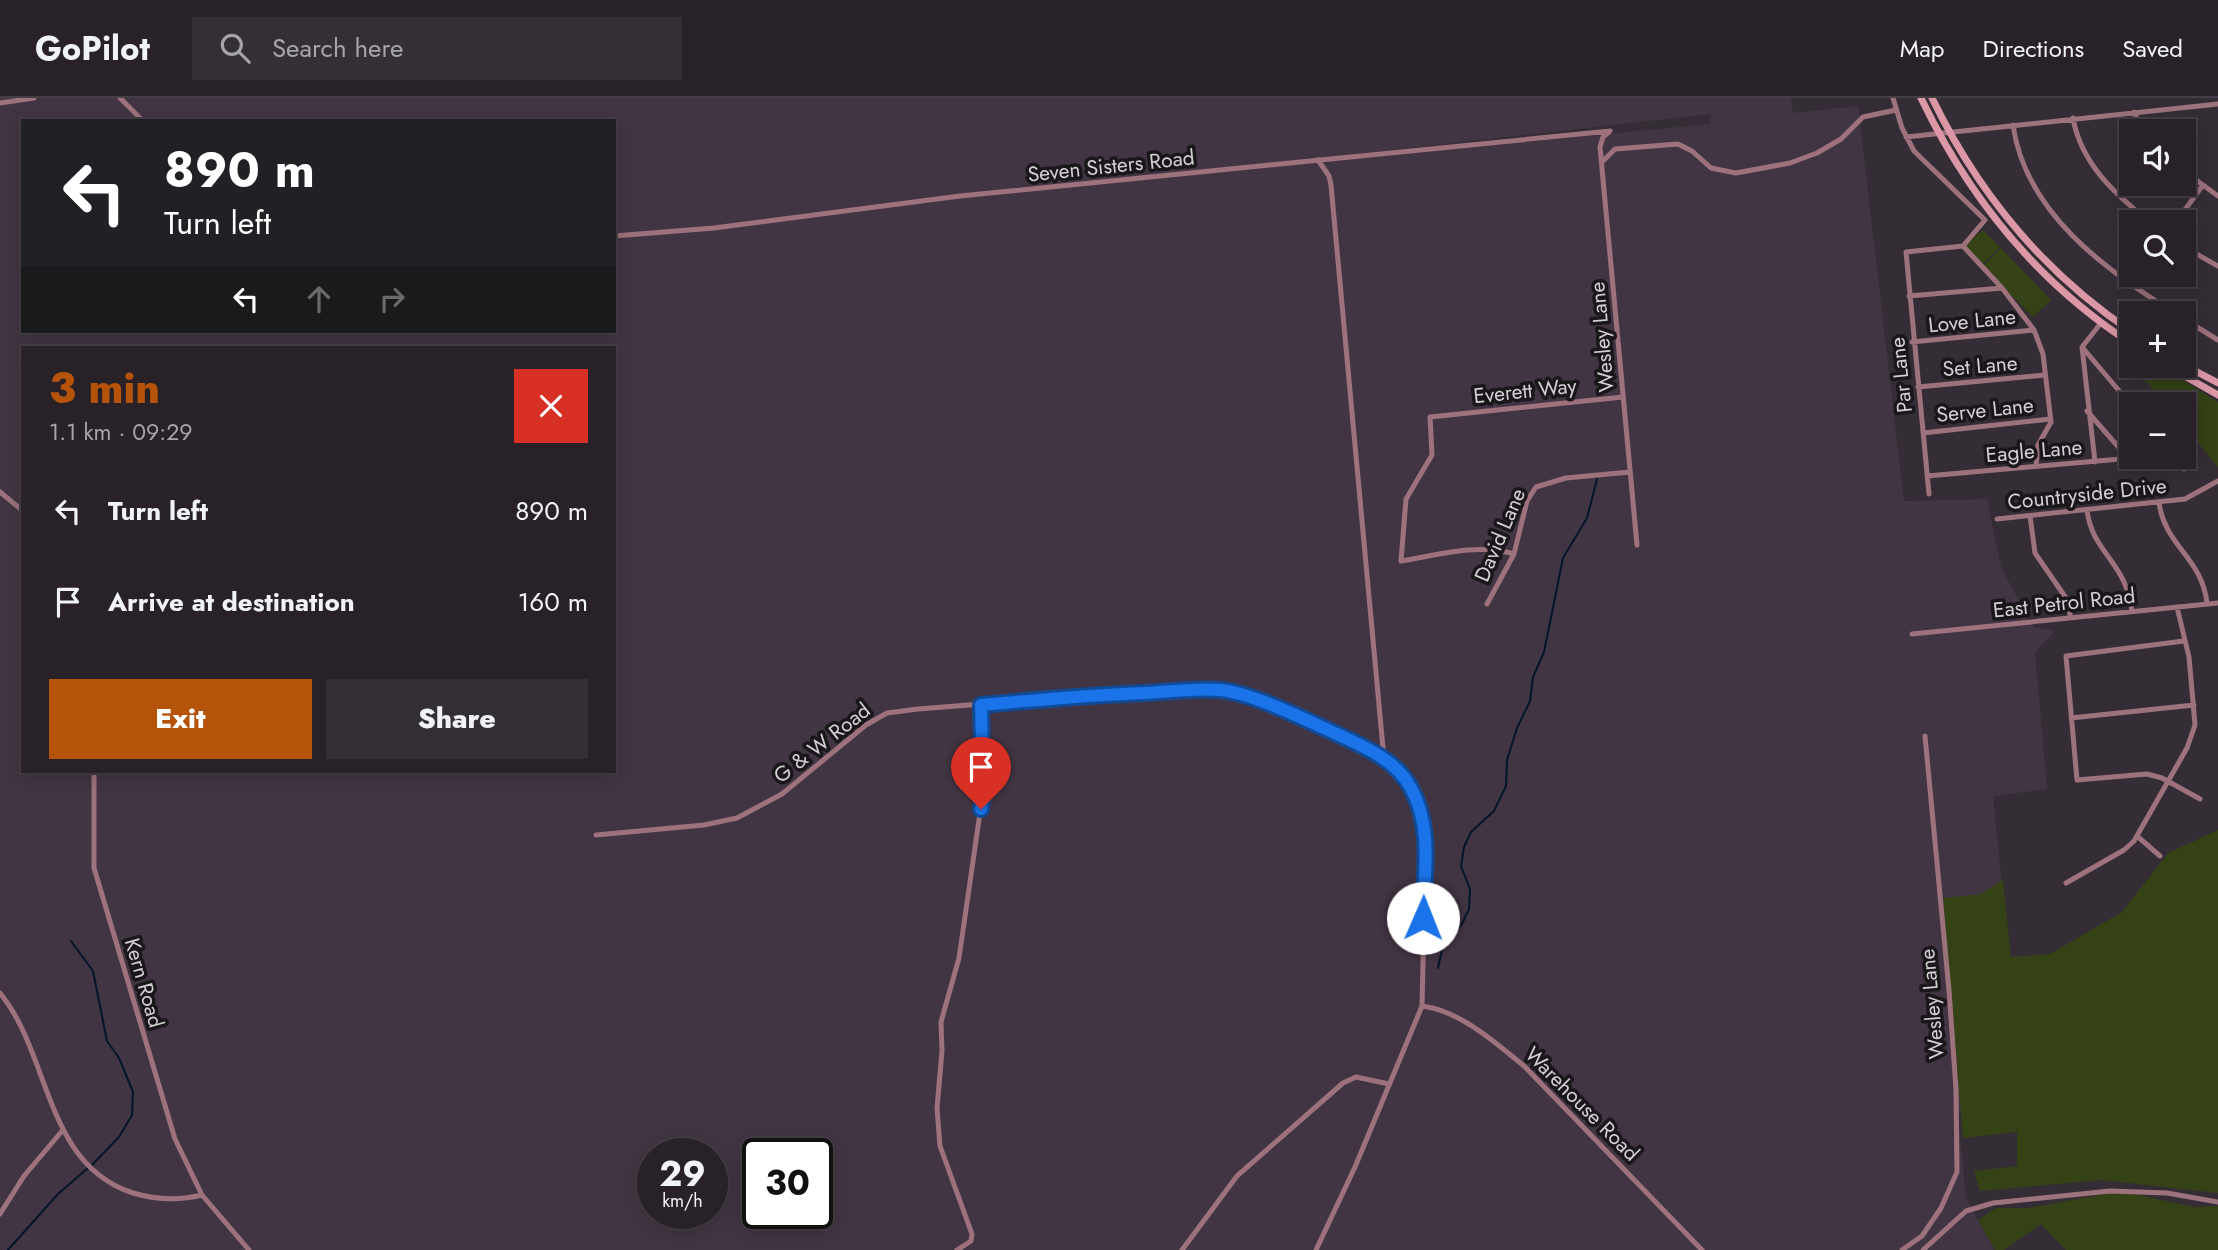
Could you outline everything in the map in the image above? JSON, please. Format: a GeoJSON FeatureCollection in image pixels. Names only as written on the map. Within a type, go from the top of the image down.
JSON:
{"type":"FeatureCollection","features":[{"type":"Feature","properties":{"kind":"main road"},"geometry":{"type":"LineString","coordinates":[[1921,98],[1938,132],[1997,222],[2028,258],[2072,300],[2119,335]]}},
{"type":"Feature","properties":{"kind":"main road"},"geometry":{"type":"LineString","coordinates":[[1932,98],[1949,132],[2005,216],[2049,265],[2119,322]]}},
{"type":"Feature","properties":{"kind":"main road"},"geometry":{"type":"LineString","coordinates":[[2072,300],[2091,302]]}},
{"type":"Feature","properties":{"kind":"main road"},"geometry":{"type":"LineString","coordinates":[[2196,371],[2218,383]]}},
{"type":"Feature","properties":{"kind":"main road"},"geometry":{"type":"LineString","coordinates":[[2188,378],[2218,395]]}},
{"type":"Feature","properties":{"kind":"street"},"geometry":{"type":"LineString","coordinates":[[1,101],[34,98]]}},
{"type":"Feature","properties":{"kind":"street"},"geometry":{"type":"LineString","coordinates":[[120,98],[141,119]]}},
{"type":"Feature","properties":{"kind":"street"},"geometry":{"type":"LineString","coordinates":[[1893,98],[1906,137],[1921,159],[1985,220],[1963,246],[2002,288],[2034,330],[2045,375],[2050,419],[2038,445],[2036,466]]}},
{"type":"Feature","properties":{"kind":"street"},"geometry":{"type":"LineString","coordinates":[[1906,137],[2218,104]]}},
{"type":"Feature","properties":{"kind":"street"},"geometry":{"type":"LineString","coordinates":[[1602,162],[1615,149],[1678,144],[1692,151],[1711,168],[1738,172],[1790,163],[1817,153],[1841,139],[1863,117],[1896,110]]}},
{"type":"Feature","properties":{"kind":"street"},"geometry":{"type":"LineString","coordinates":[[2134,112],[2137,119]]}},
{"type":"Feature","properties":{"kind":"street"},"geometry":{"type":"LineString","coordinates":[[2073,118],[2078,138],[2091,164],[2138,210]]}},
{"type":"Feature","properties":{"kind":"street"},"geometry":{"type":"LineString","coordinates":[[2013,125],[2026,174],[2046,206],[2079,240],[2119,274]]}},
{"type":"Feature","properties":{"kind":"street","name":"Wesley Lane"},"geometry":{"type":"LineString","coordinates":[[1610,131],[1600,143],[1637,545]]}},
{"type":"Feature","properties":{"kind":"street","name":"Seven Sisters Road"},"geometry":{"type":"LineString","coordinates":[[616,236],[714,228],[960,196],[1610,131]]}},
{"type":"Feature","properties":{"kind":"street"},"geometry":{"type":"LineString","coordinates":[[1318,160],[1329,176],[1331,185],[1384,759]]}},
{"type":"Feature","properties":{"kind":"street"},"geometry":{"type":"LineString","coordinates":[[2196,180],[2218,196]]}},
{"type":"Feature","properties":{"kind":"street"},"geometry":{"type":"LineString","coordinates":[[2185,210],[2203,185]]}},
{"type":"Feature","properties":{"kind":"street","name":"Par Lane"},"geometry":{"type":"LineString","coordinates":[[1929,494],[1912,342],[1906,252],[1963,246]]}},
{"type":"Feature","properties":{"kind":"street"},"geometry":{"type":"LineString","coordinates":[[2196,254],[2218,266]]}},
{"type":"Feature","properties":{"kind":"street"},"geometry":{"type":"LineString","coordinates":[[2136,287],[2157,301]]}},
{"type":"Feature","properties":{"kind":"street"},"geometry":{"type":"LineString","coordinates":[[1909,296],[2002,288]]}},
{"type":"Feature","properties":{"kind":"street"},"geometry":{"type":"LineString","coordinates":[[2095,462],[2087,411],[2082,347],[2101,323]]}},
{"type":"Feature","properties":{"kind":"street"},"geometry":{"type":"LineString","coordinates":[[2196,326],[2218,340]]}},
{"type":"Feature","properties":{"kind":"street","name":"Love Lane"},"geometry":{"type":"LineString","coordinates":[[1912,342],[2034,330]]}},
{"type":"Feature","properties":{"kind":"street"},"geometry":{"type":"LineString","coordinates":[[2082,347],[2120,392]]}},
{"type":"Feature","properties":{"kind":"street","name":"Set Lane"},"geometry":{"type":"LineString","coordinates":[[1918,387],[2045,375]]}},
{"type":"Feature","properties":{"kind":"street","name":"Everett Way"},"geometry":{"type":"LineString","coordinates":[[1514,554],[1470,550],[1401,561],[1406,499],[1432,454],[1430,417],[1623,397]]}},
{"type":"Feature","properties":{"kind":"street"},"geometry":{"type":"LineString","coordinates":[[2087,411],[2119,448]]}},
{"type":"Feature","properties":{"kind":"street","name":"Serve Lane"},"geometry":{"type":"LineString","coordinates":[[1923,433],[2050,419]]}},
{"type":"Feature","properties":{"kind":"street","name":"Eagle Lane"},"geometry":{"type":"LineString","coordinates":[[1927,476],[2119,459]]}},
{"type":"Feature","properties":{"kind":"street","name":"David Lane"},"geometry":{"type":"LineString","coordinates":[[1487,604],[1514,554],[1527,501],[1536,487],[1566,478],[1630,472]]}},
{"type":"Feature","properties":{"kind":"street"},"geometry":{"type":"LineString","coordinates":[[2215,483],[2218,492]]}},
{"type":"Feature","properties":{"kind":"street","name":"Countryside Drive"},"geometry":{"type":"LineString","coordinates":[[1997,519],[2192,498],[2215,483]]}},
{"type":"Feature","properties":{"kind":"street"},"geometry":{"type":"LineString","coordinates":[[0,492],[21,509]]}},
{"type":"Feature","properties":{"kind":"street"},"geometry":{"type":"LineString","coordinates":[[2159,502],[2165,528],[2202,578],[2207,604]]}},
{"type":"Feature","properties":{"kind":"street"},"geometry":{"type":"LineString","coordinates":[[2087,510],[2093,535],[2125,578],[2132,612]]}},
{"type":"Feature","properties":{"kind":"street"},"geometry":{"type":"LineString","coordinates":[[2030,516],[2035,553],[2066,598],[2071,618]]}},
{"type":"Feature","properties":{"kind":"street","name":"East Petrol Road"},"geometry":{"type":"LineString","coordinates":[[1912,634],[2218,603]]}},
{"type":"Feature","properties":{"kind":"street"},"geometry":{"type":"LineString","coordinates":[[2066,883],[2124,850],[2137,836],[2193,734],[2194,705],[2189,657],[2177,607]]}},
{"type":"Feature","properties":{"kind":"street"},"geometry":{"type":"LineString","coordinates":[[2184,640],[2171,645],[2066,656],[2077,780],[2140,774],[2168,781],[2200,799]]}},
{"type":"Feature","properties":{"kind":"street","name":"G & W Road"},"geometry":{"type":"LineString","coordinates":[[596,835],[704,825],[737,818],[782,794],[866,724],[887,713],[1083,696],[1222,690],[1278,709],[1384,759],[1410,786],[1426,837],[1422,1006],[1355,1167],[1316,1250]]}},
{"type":"Feature","properties":{"kind":"street"},"geometry":{"type":"LineString","coordinates":[[957,1250],[971,1241],[972,1234],[940,1146],[937,1108],[943,1051],[941,1022],[959,958],[983,792],[981,705]]}},
{"type":"Feature","properties":{"kind":"street"},"geometry":{"type":"LineString","coordinates":[[2071,718],[2194,705]]}},
{"type":"Feature","properties":{"kind":"street","name":"Wesley Lane"},"geometry":{"type":"LineString","coordinates":[[1902,1250],[1922,1236],[1941,1208],[1957,1172],[1949,990],[1925,736]]}},
{"type":"Feature","properties":{"kind":"street","name":"Kern Road"},"geometry":{"type":"LineString","coordinates":[[94,773],[94,868],[175,1139],[202,1195],[249,1250]]}},
{"type":"Feature","properties":{"kind":"street"},"geometry":{"type":"LineString","coordinates":[[2137,836],[2160,856]]}},
{"type":"Feature","properties":{"kind":"street"},"geometry":{"type":"LineString","coordinates":[[0,993],[19,1018],[62,1131],[96,1173],[126,1190],[174,1200],[202,1195]]}},
{"type":"Feature","properties":{"kind":"street","name":"Warehouse Road"},"geometry":{"type":"LineString","coordinates":[[1422,1006],[1441,1008],[1501,1047],[1524,1066],[1702,1250]]}},
{"type":"Feature","properties":{"kind":"street"},"geometry":{"type":"LineString","coordinates":[[1182,1250],[1237,1177],[1343,1083],[1356,1077],[1388,1084]]}},
{"type":"Feature","properties":{"kind":"street"},"geometry":{"type":"LineString","coordinates":[[0,1214],[24,1176],[62,1131]]}},
{"type":"Feature","properties":{"kind":"street"},"geometry":{"type":"LineString","coordinates":[[1923,1250],[1966,1212],[1981,1205],[2110,1191],[2167,1193],[2218,1202]]}},
{"type":"Feature","properties":{"kind":"shaded area"},"geometry":{"type":"Polygon","coordinates":[[[0,98],[1791,98],[1793,113],[1858,106],[1904,501],[1987,499],[2001,567],[2032,626],[2055,631],[2035,652],[2047,789],[1993,796],[2018,1039],[2000,1111],[1958,1112],[1966,1198],[1994,1250],[0,1250],[0,98]],[[1710,114],[1356,154],[1357,158],[1711,124],[1710,114]]]}},
{"type":"Feature","properties":{"kind":"green space"},"geometry":{"type":"Polygon","coordinates":[[[1983,230],[2000,247],[1982,265],[1964,246],[1983,230]]]}},
{"type":"Feature","properties":{"kind":"green space"},"geometry":{"type":"Polygon","coordinates":[[[2001,248],[2051,300],[2033,317],[1983,266],[2001,248]]]}},
{"type":"Feature","properties":{"kind":"green space"},"geometry":{"type":"Polygon","coordinates":[[[2143,378],[2179,378],[2218,402],[2218,467],[2196,440],[2196,392],[2155,392],[2143,378]]]}},
{"type":"Feature","properties":{"kind":"green space"},"geometry":{"type":"Polygon","coordinates":[[[2218,830],[2218,1193],[2102,1180],[1980,1191],[1974,1171],[2017,1166],[2017,1132],[1963,1138],[1943,898],[1981,894],[2003,880],[2011,957],[2050,954],[2122,912],[2168,853],[2218,830]]]}},
{"type":"Feature","properties":{"kind":"green space"},"geometry":{"type":"Polygon","coordinates":[[[2121,1191],[2194,1207],[2218,1206],[2218,1250],[2066,1250],[2041,1224],[2004,1250],[1995,1250],[1978,1220],[1996,1208],[2028,1208],[2121,1191]]]}},
{"type":"Feature","properties":{"kind":"waterway"},"geometry":{"type":"LineString","coordinates":[[1438,968],[1443,945],[1462,924],[1469,909],[1470,889],[1461,866],[1464,847],[1471,832],[1494,811],[1506,786],[1507,760],[1517,728],[1530,701],[1533,677],[1544,652],[1563,558],[1587,518],[1597,479]]}},
{"type":"Feature","properties":{"kind":"waterway"},"geometry":{"type":"LineString","coordinates":[[71,941],[93,971],[107,1041],[119,1058],[133,1092],[132,1115],[119,1137],[92,1165]]}},
{"type":"Feature","properties":{"kind":"waterway"},"geometry":{"type":"LineString","coordinates":[[8,1250],[58,1194],[88,1168]]}},
{"type":"Feature","properties":{"kind":"route"},"geometry":{"type":"LineString","coordinates":[[981,809],[981,705],[1083,696],[1222,690],[1278,709],[1334,733],[1377,753],[1398,770],[1410,786],[1419,807],[1426,837],[1423,918]]}}]}
